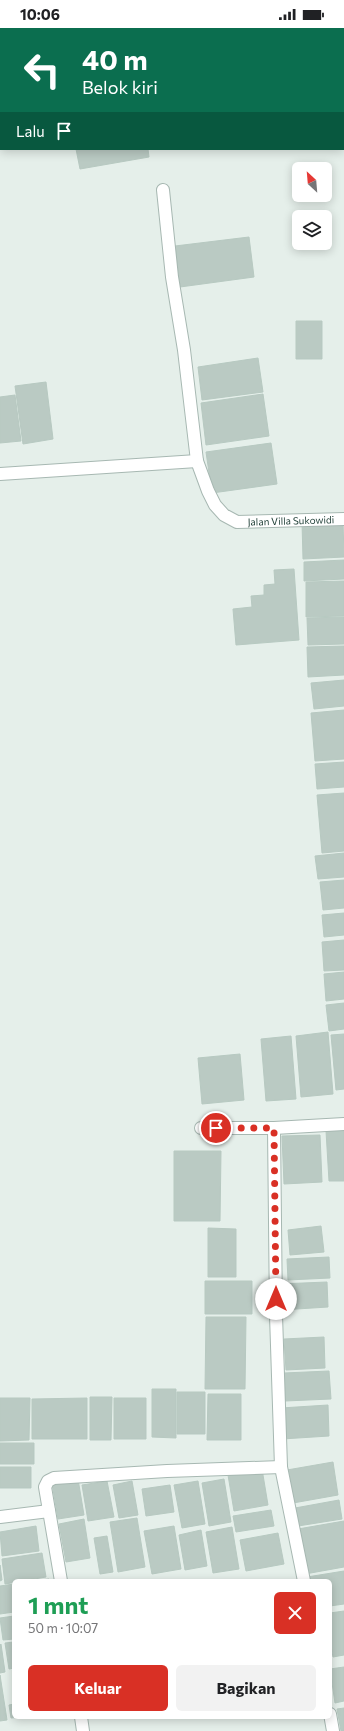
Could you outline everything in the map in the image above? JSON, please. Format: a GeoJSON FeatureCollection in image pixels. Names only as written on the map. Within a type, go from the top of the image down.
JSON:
{"type":"FeatureCollection","features":[{"type":"Feature","properties":{"kind":"street"},"geometry":{"type":"LineString","coordinates":[[0,474],[197,462],[184,350],[172,277],[163,190]]}},
{"type":"Feature","properties":{"kind":"street","name":"Jalan Villa Sukowidi"},"geometry":{"type":"LineString","coordinates":[[197,462],[215,505],[224,515],[237,522],[344,519]]}},
{"type":"Feature","properties":{"kind":"street"},"geometry":{"type":"LineString","coordinates":[[201,1128],[274,1128],[344,1124]]}},
{"type":"Feature","properties":{"kind":"street"},"geometry":{"type":"LineString","coordinates":[[274,1128],[276,1315],[281,1467],[304,1579]]}},
{"type":"Feature","properties":{"kind":"street"},"geometry":{"type":"LineString","coordinates":[[61,1579],[49,1511],[46,1487],[48,1481],[54,1478],[166,1471],[281,1467]]}},
{"type":"Feature","properties":{"kind":"street"},"geometry":{"type":"LineString","coordinates":[[0,1517],[49,1511]]}},
{"type":"Feature","properties":{"kind":"street"},"geometry":{"type":"LineString","coordinates":[[81,1719],[83,1731]]}},
{"type":"Feature","properties":{"kind":"street"},"geometry":{"type":"LineString","coordinates":[[331,1719],[333,1731]]}},
{"type":"Feature","properties":{"kind":"building"},"geometry":{"type":"Polygon","coordinates":[[[76,150],[148,150],[149,157],[80,169],[76,150]]]}},
{"type":"Feature","properties":{"kind":"building"},"geometry":{"type":"Polygon","coordinates":[[[249,237],[254,277],[180,287],[175,246],[249,237]]]}},
{"type":"Feature","properties":{"kind":"building"},"geometry":{"type":"Polygon","coordinates":[[[296,321],[322,321],[322,359],[296,359],[296,321]]]}},
{"type":"Feature","properties":{"kind":"building"},"geometry":{"type":"Polygon","coordinates":[[[258,358],[263,392],[202,400],[198,367],[258,358]]]}},
{"type":"Feature","properties":{"kind":"building"},"geometry":{"type":"Polygon","coordinates":[[[46,382],[53,439],[23,444],[15,386],[46,382]]]}},
{"type":"Feature","properties":{"kind":"building"},"geometry":{"type":"Polygon","coordinates":[[[263,394],[269,436],[206,445],[201,403],[263,394]]]}},
{"type":"Feature","properties":{"kind":"building"},"geometry":{"type":"Polygon","coordinates":[[[15,395],[21,441],[0,443],[0,397],[15,395]]]}},
{"type":"Feature","properties":{"kind":"building"},"geometry":{"type":"Polygon","coordinates":[[[271,443],[277,484],[212,493],[206,452],[271,443]]]}},
{"type":"Feature","properties":{"kind":"building"},"geometry":{"type":"Polygon","coordinates":[[[343,521],[344,557],[303,559],[302,522],[343,521]]]}},
{"type":"Feature","properties":{"kind":"building"},"geometry":{"type":"Polygon","coordinates":[[[344,560],[344,579],[304,581],[304,562],[344,560]]]}},
{"type":"Feature","properties":{"kind":"building"},"geometry":{"type":"Polygon","coordinates":[[[294,569],[299,640],[236,645],[233,609],[252,607],[251,596],[264,595],[264,585],[275,584],[274,570],[294,569]]]}},
{"type":"Feature","properties":{"kind":"building"},"geometry":{"type":"Polygon","coordinates":[[[344,581],[344,616],[306,617],[306,582],[344,581]]]}},
{"type":"Feature","properties":{"kind":"building"},"geometry":{"type":"Polygon","coordinates":[[[344,617],[344,644],[308,645],[307,618],[344,617]]]}},
{"type":"Feature","properties":{"kind":"building"},"geometry":{"type":"Polygon","coordinates":[[[344,646],[344,675],[308,677],[307,647],[344,646]]]}},
{"type":"Feature","properties":{"kind":"building"},"geometry":{"type":"Polygon","coordinates":[[[344,680],[344,706],[314,709],[311,683],[344,680]]]}},
{"type":"Feature","properties":{"kind":"building"},"geometry":{"type":"Polygon","coordinates":[[[344,710],[344,759],[315,761],[311,713],[344,710]]]}},
{"type":"Feature","properties":{"kind":"building"},"geometry":{"type":"Polygon","coordinates":[[[344,762],[344,787],[317,789],[315,764],[344,762]]]}},
{"type":"Feature","properties":{"kind":"building"},"geometry":{"type":"Polygon","coordinates":[[[344,793],[344,851],[322,853],[317,795],[344,793]]]}},
{"type":"Feature","properties":{"kind":"building"},"geometry":{"type":"Polygon","coordinates":[[[344,853],[344,877],[318,879],[315,856],[344,853]]]}},
{"type":"Feature","properties":{"kind":"building"},"geometry":{"type":"Polygon","coordinates":[[[344,880],[344,908],[323,910],[320,882],[344,880]]]}},
{"type":"Feature","properties":{"kind":"building"},"geometry":{"type":"Polygon","coordinates":[[[344,913],[344,935],[324,937],[322,915],[344,913]]]}},
{"type":"Feature","properties":{"kind":"building"},"geometry":{"type":"Polygon","coordinates":[[[344,940],[344,970],[324,971],[322,942],[344,940]]]}},
{"type":"Feature","properties":{"kind":"building"},"geometry":{"type":"Polygon","coordinates":[[[344,972],[344,999],[326,1001],[324,974],[344,972]]]}},
{"type":"Feature","properties":{"kind":"building"},"geometry":{"type":"Polygon","coordinates":[[[344,1003],[344,1029],[329,1031],[326,1005],[344,1003]]]}},
{"type":"Feature","properties":{"kind":"building"},"geometry":{"type":"Polygon","coordinates":[[[328,1032],[333,1094],[301,1097],[296,1036],[328,1032]]]}},
{"type":"Feature","properties":{"kind":"building"},"geometry":{"type":"Polygon","coordinates":[[[344,1034],[344,1089],[336,1090],[331,1035],[344,1034]]]}},
{"type":"Feature","properties":{"kind":"building"},"geometry":{"type":"Polygon","coordinates":[[[291,1036],[296,1099],[266,1101],[261,1039],[291,1036]]]}},
{"type":"Feature","properties":{"kind":"building"},"geometry":{"type":"Polygon","coordinates":[[[240,1054],[244,1100],[202,1104],[198,1058],[240,1054]]]}},
{"type":"Feature","properties":{"kind":"building"},"geometry":{"type":"Polygon","coordinates":[[[344,1129],[344,1181],[329,1181],[326,1131],[344,1129]]]}},
{"type":"Feature","properties":{"kind":"building"},"geometry":{"type":"Polygon","coordinates":[[[320,1135],[322,1182],[284,1184],[282,1136],[320,1135]]]}},
{"type":"Feature","properties":{"kind":"building"},"geometry":{"type":"Polygon","coordinates":[[[174,1151],[221,1151],[220,1221],[174,1221],[174,1151]]]}},
{"type":"Feature","properties":{"kind":"building"},"geometry":{"type":"Polygon","coordinates":[[[321,1226],[324,1252],[290,1255],[288,1230],[321,1226]]]}},
{"type":"Feature","properties":{"kind":"building"},"geometry":{"type":"Polygon","coordinates":[[[208,1228],[236,1229],[236,1277],[208,1277],[208,1228]]]}},
{"type":"Feature","properties":{"kind":"building"},"geometry":{"type":"Polygon","coordinates":[[[329,1257],[330,1278],[288,1280],[287,1259],[329,1257]]]}},
{"type":"Feature","properties":{"kind":"building"},"geometry":{"type":"Polygon","coordinates":[[[205,1281],[252,1281],[252,1314],[205,1314],[205,1281]]]}},
{"type":"Feature","properties":{"kind":"building"},"geometry":{"type":"Polygon","coordinates":[[[327,1282],[328,1307],[281,1310],[279,1284],[327,1282]]]}},
{"type":"Feature","properties":{"kind":"building"},"geometry":{"type":"Polygon","coordinates":[[[206,1317],[246,1317],[245,1389],[205,1389],[206,1317]]]}},
{"type":"Feature","properties":{"kind":"building"},"geometry":{"type":"Polygon","coordinates":[[[324,1337],[325,1368],[286,1370],[284,1339],[324,1337]]]}},
{"type":"Feature","properties":{"kind":"building"},"geometry":{"type":"Polygon","coordinates":[[[329,1371],[331,1399],[285,1401],[284,1373],[329,1371]]]}},
{"type":"Feature","properties":{"kind":"building"},"geometry":{"type":"Polygon","coordinates":[[[152,1389],[176,1389],[176,1438],[152,1437],[152,1389]]]}},
{"type":"Feature","properties":{"kind":"building"},"geometry":{"type":"Polygon","coordinates":[[[177,1392],[205,1392],[205,1434],[177,1434],[177,1392]]]}},
{"type":"Feature","properties":{"kind":"building"},"geometry":{"type":"Polygon","coordinates":[[[208,1394],[241,1394],[241,1440],[207,1440],[208,1394]]]}},
{"type":"Feature","properties":{"kind":"building"},"geometry":{"type":"Polygon","coordinates":[[[90,1397],[112,1397],[111,1440],[90,1440],[90,1397]]]}},
{"type":"Feature","properties":{"kind":"building"},"geometry":{"type":"Polygon","coordinates":[[[0,1398],[30,1398],[29,1440],[0,1441],[0,1398]]]}},
{"type":"Feature","properties":{"kind":"building"},"geometry":{"type":"Polygon","coordinates":[[[87,1398],[87,1439],[32,1439],[32,1399],[87,1398]]]}},
{"type":"Feature","properties":{"kind":"building"},"geometry":{"type":"Polygon","coordinates":[[[114,1398],[146,1398],[146,1439],[114,1439],[114,1398]]]}},
{"type":"Feature","properties":{"kind":"building"},"geometry":{"type":"Polygon","coordinates":[[[328,1405],[329,1436],[282,1439],[281,1408],[328,1405]]]}},
{"type":"Feature","properties":{"kind":"building"},"geometry":{"type":"Polygon","coordinates":[[[0,1443],[34,1443],[34,1464],[0,1464],[0,1443]]]}},
{"type":"Feature","properties":{"kind":"building"},"geometry":{"type":"Polygon","coordinates":[[[333,1462],[338,1495],[293,1503],[287,1470],[333,1462]]]}},
{"type":"Feature","properties":{"kind":"building"},"geometry":{"type":"Polygon","coordinates":[[[0,1467],[31,1467],[31,1488],[0,1488],[0,1467]]]}},
{"type":"Feature","properties":{"kind":"building"},"geometry":{"type":"Polygon","coordinates":[[[262,1469],[268,1505],[234,1511],[228,1475],[262,1469]]]}},
{"type":"Feature","properties":{"kind":"building"},"geometry":{"type":"Polygon","coordinates":[[[78,1479],[84,1515],[58,1519],[52,1483],[78,1479]]]}},
{"type":"Feature","properties":{"kind":"building"},"geometry":{"type":"Polygon","coordinates":[[[224,1479],[231,1522],[209,1526],[202,1483],[224,1479]]]}},
{"type":"Feature","properties":{"kind":"building"},"geometry":{"type":"Polygon","coordinates":[[[107,1481],[114,1517],[88,1521],[82,1485],[107,1481]]]}},
{"type":"Feature","properties":{"kind":"building"},"geometry":{"type":"Polygon","coordinates":[[[132,1481],[138,1515],[119,1518],[113,1485],[132,1481]]]}},
{"type":"Feature","properties":{"kind":"building"},"geometry":{"type":"Polygon","coordinates":[[[198,1481],[205,1524],[182,1528],[174,1485],[198,1481]]]}},
{"type":"Feature","properties":{"kind":"building"},"geometry":{"type":"Polygon","coordinates":[[[170,1485],[174,1512],[146,1516],[142,1489],[170,1485]]]}},
{"type":"Feature","properties":{"kind":"building"},"geometry":{"type":"Polygon","coordinates":[[[339,1500],[342,1519],[298,1526],[295,1508],[339,1500]]]}},
{"type":"Feature","properties":{"kind":"building"},"geometry":{"type":"Polygon","coordinates":[[[271,1510],[274,1526],[236,1532],[233,1516],[271,1510]]]}},
{"type":"Feature","properties":{"kind":"building"},"geometry":{"type":"Polygon","coordinates":[[[137,1518],[145,1567],[118,1572],[110,1522],[137,1518]]]}},
{"type":"Feature","properties":{"kind":"building"},"geometry":{"type":"Polygon","coordinates":[[[84,1519],[90,1558],[66,1562],[59,1524],[84,1519]]]}},
{"type":"Feature","properties":{"kind":"building"},"geometry":{"type":"Polygon","coordinates":[[[344,1521],[344,1567],[305,1574],[298,1529],[344,1521]]]}},
{"type":"Feature","properties":{"kind":"building"},"geometry":{"type":"Polygon","coordinates":[[[36,1526],[39,1551],[2,1556],[0,1532],[36,1526]]]}},
{"type":"Feature","properties":{"kind":"building"},"geometry":{"type":"Polygon","coordinates":[[[174,1526],[181,1569],[152,1574],[144,1531],[174,1526]]]}},
{"type":"Feature","properties":{"kind":"building"},"geometry":{"type":"Polygon","coordinates":[[[232,1527],[239,1569],[213,1573],[206,1532],[232,1527]]]}},
{"type":"Feature","properties":{"kind":"building"},"geometry":{"type":"Polygon","coordinates":[[[201,1530],[207,1566],[185,1570],[179,1535],[201,1530]]]}},
{"type":"Feature","properties":{"kind":"building"},"geometry":{"type":"Polygon","coordinates":[[[278,1533],[284,1564],[246,1571],[240,1540],[278,1533]]]}},
{"type":"Feature","properties":{"kind":"building"},"geometry":{"type":"Polygon","coordinates":[[[107,1536],[113,1572],[100,1574],[94,1538],[107,1536]]]}},
{"type":"Feature","properties":{"kind":"building"},"geometry":{"type":"Polygon","coordinates":[[[42,1553],[46,1577],[34,1579],[12,1579],[12,1583],[5,1584],[2,1559],[42,1553]]]}},
{"type":"Feature","properties":{"kind":"building"},"geometry":{"type":"Polygon","coordinates":[[[0,1565],[2,1580],[0,1581],[0,1565]]]}},
{"type":"Feature","properties":{"kind":"building"},"geometry":{"type":"Polygon","coordinates":[[[344,1571],[344,1604],[332,1606],[332,1579],[308,1579],[307,1577],[344,1571]]]}},
{"type":"Feature","properties":{"kind":"building"},"geometry":{"type":"Polygon","coordinates":[[[12,1584],[12,1612],[0,1614],[0,1586],[12,1584]]]}},
{"type":"Feature","properties":{"kind":"building"},"geometry":{"type":"Polygon","coordinates":[[[344,1611],[344,1655],[333,1657],[332,1652],[332,1613],[344,1611]]]}},
{"type":"Feature","properties":{"kind":"building"},"geometry":{"type":"Polygon","coordinates":[[[12,1616],[12,1639],[3,1640],[0,1618],[12,1616]]]}},
{"type":"Feature","properties":{"kind":"building"},"geometry":{"type":"Polygon","coordinates":[[[12,1642],[12,1668],[9,1669],[5,1643],[12,1642]]]}},
{"type":"Feature","properties":{"kind":"building"},"geometry":{"type":"Polygon","coordinates":[[[1,1644],[5,1672],[0,1673],[0,1645],[1,1644]]]}},
{"type":"Feature","properties":{"kind":"building"},"geometry":{"type":"Polygon","coordinates":[[[344,1667],[344,1701],[335,1703],[332,1683],[332,1669],[344,1667]]]}},
{"type":"Feature","properties":{"kind":"building"},"geometry":{"type":"Polygon","coordinates":[[[0,1675],[7,1720],[0,1721],[0,1675]]]}},
{"type":"Feature","properties":{"kind":"building"},"geometry":{"type":"Polygon","coordinates":[[[12,1704],[12,1718],[11,1718],[9,1705],[12,1704]]]}},
{"type":"Feature","properties":{"kind":"building"},"geometry":{"type":"Polygon","coordinates":[[[344,1708],[344,1731],[341,1731],[337,1709],[344,1708]]]}},
{"type":"Feature","properties":{"kind":"route"},"geometry":{"type":"LineString","coordinates":[[216,1128],[274,1128],[276,1299]]}}]}
